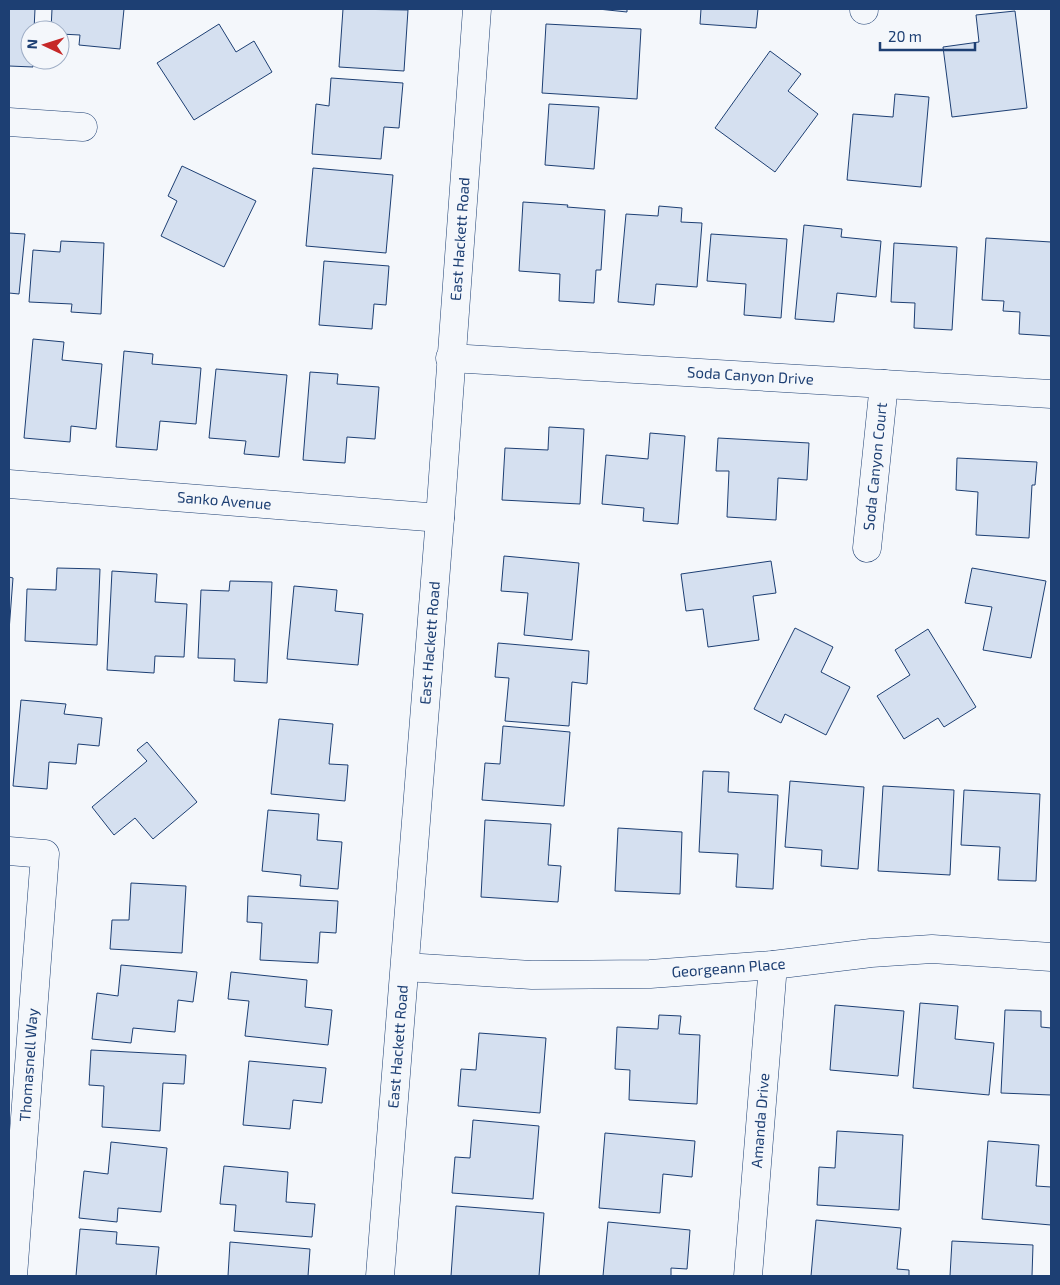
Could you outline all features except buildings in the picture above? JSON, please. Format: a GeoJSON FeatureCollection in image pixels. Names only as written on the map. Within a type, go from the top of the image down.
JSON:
{"type":"FeatureCollection","features":[{"type":"Feature","properties":{"kind":"street","name":"East Hackett Road"},"geometry":{"type":"LineString","coordinates":[[380,1276],[440,518],[450,358],[477,9]]}},
{"type":"Feature","properties":{"kind":"street"},"geometry":{"type":"LineString","coordinates":[[9,122],[83,127]]}},
{"type":"Feature","properties":{"kind":"street","name":"Soda Canyon Drive"},"geometry":{"type":"LineString","coordinates":[[450,358],[1051,394]]}},
{"type":"Feature","properties":{"kind":"street","name":"Soda Canyon Court"},"geometry":{"type":"LineString","coordinates":[[867,548],[884,384]]}},
{"type":"Feature","properties":{"kind":"street","name":"Sanko Avenue"},"geometry":{"type":"LineString","coordinates":[[9,484],[440,518]]}},
{"type":"Feature","properties":{"kind":"street","name":"Thomasnell Way"},"geometry":{"type":"LineString","coordinates":[[9,852],[45,854],[13,1276]]}},
{"type":"Feature","properties":{"kind":"street","name":"Georgeann Place"},"geometry":{"type":"LineString","coordinates":[[405,967],[551,975],[650,974],[773,965],[871,953],[932,949],[1051,957]]}},
{"type":"Feature","properties":{"kind":"street","name":"Amanda Drive"},"geometry":{"type":"LineString","coordinates":[[748,1276],[773,965]]}}]}
